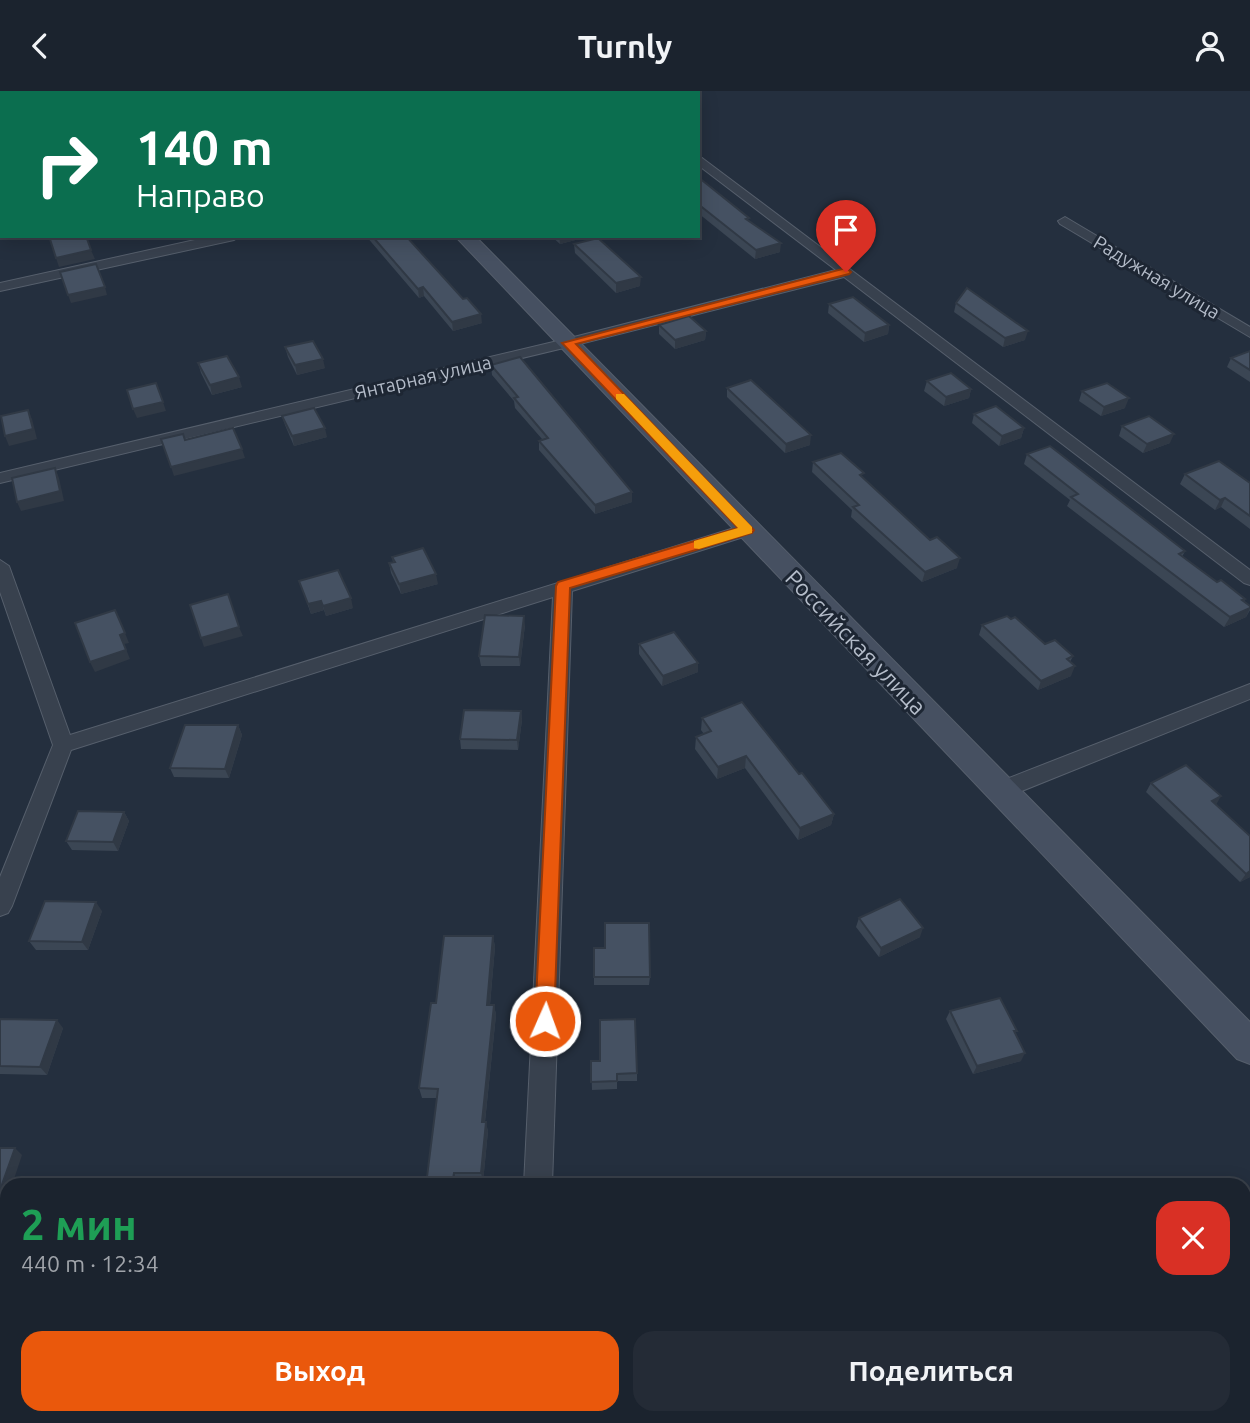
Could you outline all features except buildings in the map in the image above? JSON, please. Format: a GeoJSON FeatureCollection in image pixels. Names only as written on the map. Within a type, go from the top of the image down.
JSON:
{"type":"FeatureCollection","features":[{"type":"Feature","properties":{"kind":"main road","name":"Российская улица"},"geometry":{"type":"LineString","coordinates":[[466,238],[1250,1047]]}},
{"type":"Feature","properties":{"kind":"street"},"geometry":{"type":"LineString","coordinates":[[700,161],[1250,579]]}},
{"type":"Feature","properties":{"kind":"street","name":"Радужная улица"},"geometry":{"type":"LineString","coordinates":[[1065,221],[1250,333]]}},
{"type":"Feature","properties":{"kind":"street"},"geometry":{"type":"LineString","coordinates":[[0,287],[224,238]]}},
{"type":"Feature","properties":{"kind":"street","name":"Янтарная улица"},"geometry":{"type":"LineString","coordinates":[[0,478],[568,343],[846,272]]}},
{"type":"Feature","properties":{"kind":"street"},"geometry":{"type":"LineString","coordinates":[[63,745],[747,530]]}},
{"type":"Feature","properties":{"kind":"street"},"geometry":{"type":"LineString","coordinates":[[0,566],[63,745],[0,906]]}},
{"type":"Feature","properties":{"kind":"street"},"geometry":{"type":"LineString","coordinates":[[538,1178],[563,586]]}},
{"type":"Feature","properties":{"kind":"street"},"geometry":{"type":"LineString","coordinates":[[999,791],[1250,691]]}},
{"type":"Feature","properties":{"kind":"slow traffic"},"geometry":{"type":"LineString","coordinates":[[620,397],[747,530],[699,544]]}},
{"type":"Feature","properties":{"kind":"route"},"geometry":{"type":"LineString","coordinates":[[545,1021],[563,586],[747,530],[568,343],[846,272]]}}]}
